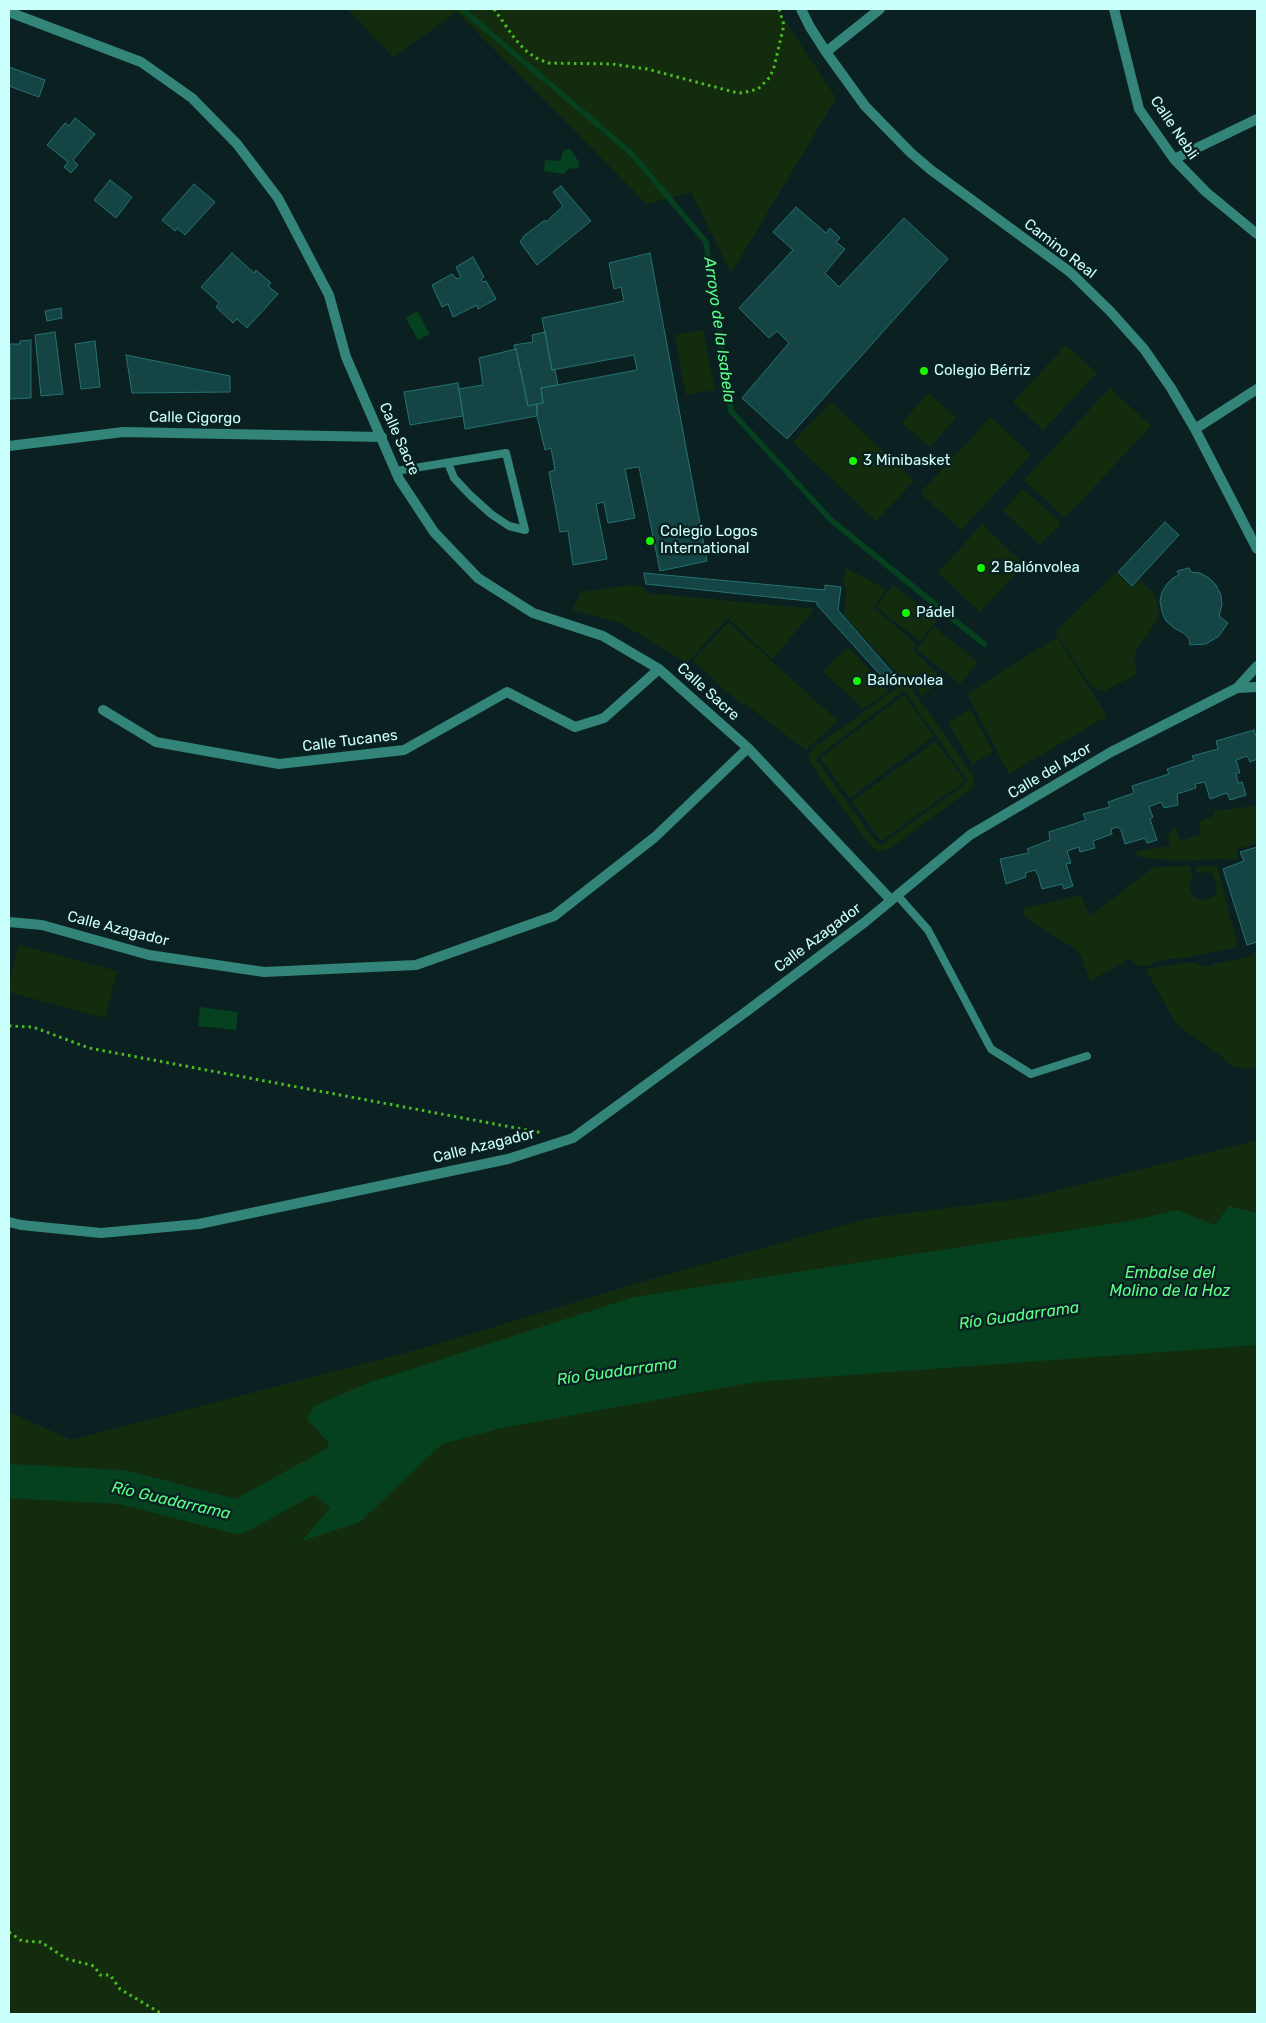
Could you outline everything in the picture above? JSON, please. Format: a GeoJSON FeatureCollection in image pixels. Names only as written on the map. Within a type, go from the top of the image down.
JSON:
{"type":"FeatureCollection","features":[{"type":"Feature","properties":{"kind":"street","name":"Camino Real"},"geometry":{"type":"LineString","coordinates":[[802,9],[810,27],[826,52],[865,106],[911,153],[931,170],[1070,272],[1144,348],[1171,388],[1195,429],[1257,549]]}},
{"type":"Feature","properties":{"kind":"street"},"geometry":{"type":"LineString","coordinates":[[826,52],[880,9]]}},
{"type":"Feature","properties":{"kind":"street","name":"Calle Nebli"},"geometry":{"type":"LineString","coordinates":[[1114,9],[1139,109],[1174,159],[1206,192],[1257,234]]}},
{"type":"Feature","properties":{"kind":"street","name":"Calle Sacre"},"geometry":{"type":"LineString","coordinates":[[9,12],[141,62],[192,98],[237,144],[278,198],[329,295],[346,356],[396,472],[434,532],[478,578],[533,613],[603,636],[659,669],[748,748],[894,898]]}},
{"type":"Feature","properties":{"kind":"street"},"geometry":{"type":"LineString","coordinates":[[1174,159],[1257,119]]}},
{"type":"Feature","properties":{"kind":"street"},"geometry":{"type":"LineString","coordinates":[[1195,429],[1257,390]]}},
{"type":"Feature","properties":{"kind":"street","name":"Calle Cigorgo"},"geometry":{"type":"LineString","coordinates":[[9,446],[124,432],[382,437]]}},
{"type":"Feature","properties":{"kind":"street","name":"Calle del Azor"},"geometry":{"type":"LineString","coordinates":[[894,898],[970,835],[1111,752],[1237,688],[1257,666]]}},
{"type":"Feature","properties":{"kind":"street","name":"Calle Tucanes"},"geometry":{"type":"LineString","coordinates":[[103,710],[156,742],[279,764],[404,750],[507,692],[575,727],[604,718],[659,669]]}},
{"type":"Feature","properties":{"kind":"street","name":"Calle del Azor"},"geometry":{"type":"LineString","coordinates":[[1237,688],[1257,687]]}},
{"type":"Feature","properties":{"kind":"street","name":"Calle Azagador"},"geometry":{"type":"LineString","coordinates":[[9,922],[42,925],[149,955],[264,972],[416,965],[554,916],[655,837],[748,748]]}},
{"type":"Feature","properties":{"kind":"street","name":"Calle Azagador"},"geometry":{"type":"LineString","coordinates":[[9,1222],[21,1225],[101,1233],[199,1224],[508,1158],[573,1138],[747,1011],[866,922],[894,898]]}},
{"type":"Feature","properties":{"kind":"lane"},"geometry":{"type":"LineString","coordinates":[[396,472],[448,463],[506,453],[525,530],[509,526],[491,514],[454,478],[448,463]]}},
{"type":"Feature","properties":{"kind":"lane"},"geometry":{"type":"LineString","coordinates":[[894,898],[928,930],[991,1050],[1031,1074],[1087,1056]]}},
{"type":"Feature","properties":{"kind":"path"},"geometry":{"type":"LineString","coordinates":[[494,9],[514,39],[536,58],[548,62],[612,64],[647,69],[734,92],[758,89],[770,77],[784,25],[779,9]]}},
{"type":"Feature","properties":{"kind":"path"},"geometry":{"type":"LineString","coordinates":[[9,1026],[33,1027],[89,1048],[544,1133]]}},
{"type":"Feature","properties":{"kind":"path"},"geometry":{"type":"LineString","coordinates":[[9,1932],[22,1941],[41,1942],[67,1959],[94,1966],[100,1975],[110,1975],[120,1989],[162,2014]]}},
{"type":"Feature","properties":{"kind":"shaded area"},"geometry":{"type":"Polygon","coordinates":[[[347,9],[777,9],[836,98],[731,273],[691,192],[647,204],[457,12],[393,57],[347,9]]]}},
{"type":"Feature","properties":{"kind":"shaded area"},"geometry":{"type":"Polygon","coordinates":[[[703,330],[715,390],[686,395],[675,335],[703,330]]]}},
{"type":"Feature","properties":{"kind":"shaded area"},"geometry":{"type":"Polygon","coordinates":[[[1066,345],[1097,373],[1043,430],[1013,402],[1066,345]]]}},
{"type":"Feature","properties":{"kind":"shaded area"},"geometry":{"type":"Polygon","coordinates":[[[1110,388],[1151,426],[1065,518],[1024,480],[1110,388]]]}},
{"type":"Feature","properties":{"kind":"shaded area"},"geometry":{"type":"Polygon","coordinates":[[[928,393],[956,418],[930,447],[902,423],[928,393]]]}},
{"type":"Feature","properties":{"kind":"shaded area","name":"3 Minibasket"},"geometry":{"type":"Polygon","coordinates":[[[831,402],[914,481],[876,521],[793,442],[831,402]]]}},
{"type":"Feature","properties":{"kind":"shaded area"},"geometry":{"type":"Polygon","coordinates":[[[991,417],[1031,455],[961,530],[920,493],[991,417]]]}},
{"type":"Feature","properties":{"kind":"shaded area"},"geometry":{"type":"Polygon","coordinates":[[[1023,489],[1061,523],[1040,545],[1003,511],[1023,489]]]}},
{"type":"Feature","properties":{"kind":"shaded area","name":"2 Balónvolea"},"geometry":{"type":"Polygon","coordinates":[[[982,524],[1024,564],[980,612],[938,573],[982,524]]]}},
{"type":"Feature","properties":{"kind":"shaded area"},"geometry":{"type":"Polygon","coordinates":[[[846,568],[886,589],[874,608],[915,643],[913,650],[943,679],[922,696],[905,676],[897,673],[844,615],[846,589],[843,581],[846,568]]]}},
{"type":"Feature","properties":{"kind":"shaded area"},"geometry":{"type":"Polygon","coordinates":[[[1116,573],[1132,587],[1140,580],[1154,594],[1157,601],[1159,618],[1136,650],[1134,661],[1137,674],[1104,691],[1092,687],[1055,632],[1116,573]]]}},
{"type":"Feature","properties":{"kind":"shaded area"},"geometry":{"type":"Polygon","coordinates":[[[630,585],[643,587],[647,593],[815,609],[772,659],[728,618],[687,663],[621,623],[572,610],[581,592],[630,585]]]}},
{"type":"Feature","properties":{"kind":"shaded area","name":"Pádel"},"geometry":{"type":"Polygon","coordinates":[[[893,585],[937,620],[920,641],[876,607],[893,585]]]}},
{"type":"Feature","properties":{"kind":"shaded area"},"geometry":{"type":"Polygon","coordinates":[[[728,622],[838,721],[806,750],[744,703],[742,705],[693,661],[728,622]]]}},
{"type":"Feature","properties":{"kind":"shaded area"},"geometry":{"type":"Polygon","coordinates":[[[934,627],[978,662],[960,684],[916,649],[934,627]]]}},
{"type":"Feature","properties":{"kind":"shaded area"},"geometry":{"type":"Polygon","coordinates":[[[1057,637],[1107,716],[1009,774],[967,694],[1057,637]]]}},
{"type":"Feature","properties":{"kind":"shaded area","name":"Balónvolea"},"geometry":{"type":"Polygon","coordinates":[[[848,647],[889,691],[863,709],[823,671],[848,647]]]}},
{"type":"Feature","properties":{"kind":"shaded area"},"geometry":{"type":"Polygon","coordinates":[[[906,685],[912,689],[972,774],[975,784],[967,792],[893,846],[883,851],[877,850],[868,843],[808,758],[812,749],[900,686],[906,685]],[[902,692],[818,756],[817,760],[879,844],[883,844],[962,786],[967,780],[906,693],[902,692]]]}},
{"type":"Feature","properties":{"kind":"shaded area"},"geometry":{"type":"Polygon","coordinates":[[[904,695],[934,736],[850,798],[820,758],[904,695]]]}},
{"type":"Feature","properties":{"kind":"shaded area","name":"Balónvolea"},"geometry":{"type":"Polygon","coordinates":[[[970,709],[993,752],[972,764],[948,723],[970,709]]]}},
{"type":"Feature","properties":{"kind":"shaded area"},"geometry":{"type":"Polygon","coordinates":[[[936,741],[965,781],[881,841],[852,801],[936,741]]]}},
{"type":"Feature","properties":{"kind":"shaded area"},"geometry":{"type":"Polygon","coordinates":[[[1257,795],[1257,843],[1237,849],[1237,860],[1177,861],[1139,857],[1135,852],[1170,846],[1168,838],[1172,828],[1175,827],[1181,841],[1201,834],[1198,822],[1214,816],[1213,811],[1253,806],[1256,804],[1257,795]]]}},
{"type":"Feature","properties":{"kind":"shaded area"},"geometry":{"type":"Polygon","coordinates":[[[1190,866],[1192,879],[1189,886],[1194,897],[1203,901],[1215,896],[1217,892],[1216,883],[1212,873],[1197,872],[1196,866],[1217,866],[1238,947],[1189,957],[1160,960],[1147,966],[1139,966],[1130,959],[1090,981],[1081,956],[1074,948],[1028,920],[1023,914],[1022,909],[1080,895],[1090,916],[1154,867],[1190,866]]]}},
{"type":"Feature","properties":{"kind":"shaded area"},"geometry":{"type":"Polygon","coordinates":[[[19,945],[117,971],[105,1018],[9,992],[9,983],[19,945]]]}},
{"type":"Feature","properties":{"kind":"shaded area"},"geometry":{"type":"Polygon","coordinates":[[[1256,952],[1257,1068],[1248,1069],[1231,1066],[1219,1054],[1176,1024],[1146,969],[1191,962],[1202,966],[1213,966],[1212,964],[1248,957],[1256,952]]]}},
{"type":"Feature","properties":{"kind":"shaded area"},"geometry":{"type":"Polygon","coordinates":[[[1257,1140],[1257,2014],[9,2014],[9,1412],[71,1440],[435,1345],[634,1284],[870,1218],[1026,1198],[1257,1140]]]}},
{"type":"Feature","properties":{"kind":"water"},"geometry":{"type":"Polygon","coordinates":[[[570,149],[579,162],[577,169],[570,168],[563,174],[544,171],[545,160],[561,161],[563,150],[570,149]]]}},
{"type":"Feature","properties":{"kind":"water"},"geometry":{"type":"Polygon","coordinates":[[[417,311],[430,334],[418,340],[406,318],[417,311]]]}},
{"type":"Feature","properties":{"kind":"water"},"geometry":{"type":"Polygon","coordinates":[[[200,1007],[238,1012],[236,1030],[198,1026],[200,1007]]]}},
{"type":"Feature","properties":{"kind":"water","name":"Embalse del Molino de la Hoz"},"geometry":{"type":"Polygon","coordinates":[[[1229,1206],[1257,1213],[1257,1345],[755,1382],[502,1428],[442,1444],[360,1522],[302,1541],[330,1508],[309,1489],[317,1477],[329,1443],[307,1419],[314,1406],[368,1383],[634,1297],[1130,1221],[1177,1210],[1215,1225],[1229,1206]]]}},
{"type":"Feature","properties":{"kind":"building"},"geometry":{"type":"Polygon","coordinates":[[[9,67],[45,80],[39,97],[9,86],[9,67]]]}},
{"type":"Feature","properties":{"kind":"building"},"geometry":{"type":"Polygon","coordinates":[[[75,118],[95,134],[73,160],[78,165],[71,173],[64,167],[68,162],[47,145],[65,123],[69,126],[75,118]]]}},
{"type":"Feature","properties":{"kind":"building"},"geometry":{"type":"Polygon","coordinates":[[[110,180],[132,197],[116,218],[94,200],[110,180]]]}},
{"type":"Feature","properties":{"kind":"building"},"geometry":{"type":"Polygon","coordinates":[[[194,184],[215,202],[185,235],[177,228],[175,231],[162,220],[194,184]]]}},
{"type":"Feature","properties":{"kind":"building"},"geometry":{"type":"Polygon","coordinates":[[[561,186],[591,221],[537,265],[520,242],[525,235],[545,220],[546,222],[563,206],[553,192],[561,186]]]}},
{"type":"Feature","properties":{"kind":"building"},"geometry":{"type":"Polygon","coordinates":[[[796,207],[826,233],[830,228],[840,238],[836,242],[845,249],[825,273],[839,287],[904,218],[948,259],[787,439],[742,398],[789,343],[777,331],[769,338],[739,308],[793,250],[773,232],[796,207]]]}},
{"type":"Feature","properties":{"kind":"building"},"geometry":{"type":"Polygon","coordinates":[[[232,253],[254,273],[256,270],[271,283],[268,286],[278,294],[247,328],[237,319],[233,323],[216,307],[219,303],[201,287],[232,253]]]}},
{"type":"Feature","properties":{"kind":"building"},"geometry":{"type":"Polygon","coordinates":[[[650,253],[707,561],[660,571],[639,467],[625,469],[635,518],[608,523],[604,502],[596,504],[607,559],[573,565],[568,531],[560,532],[549,472],[555,470],[551,448],[545,450],[537,416],[537,404],[543,403],[541,388],[637,370],[634,355],[552,370],[542,318],[624,301],[621,287],[614,289],[609,263],[650,253]]]}},
{"type":"Feature","properties":{"kind":"building"},"geometry":{"type":"Polygon","coordinates":[[[473,257],[484,277],[481,280],[483,282],[486,281],[496,299],[478,309],[477,305],[453,317],[448,304],[442,307],[432,285],[452,274],[457,279],[461,277],[456,267],[473,257]]]}},
{"type":"Feature","properties":{"kind":"building"},"geometry":{"type":"Polygon","coordinates":[[[61,308],[62,318],[47,321],[45,311],[61,308]]]}},
{"type":"Feature","properties":{"kind":"building"},"geometry":{"type":"Polygon","coordinates":[[[55,332],[63,394],[41,396],[35,335],[55,332]]]}},
{"type":"Feature","properties":{"kind":"building"},"geometry":{"type":"Polygon","coordinates":[[[545,332],[552,370],[555,370],[558,385],[541,388],[543,403],[528,406],[514,345],[533,342],[532,335],[545,332]]]}},
{"type":"Feature","properties":{"kind":"building"},"geometry":{"type":"Polygon","coordinates":[[[31,340],[31,398],[10,399],[10,344],[20,344],[20,341],[31,340]]]}},
{"type":"Feature","properties":{"kind":"building"},"geometry":{"type":"Polygon","coordinates":[[[95,341],[100,387],[81,389],[75,344],[95,341]]]}},
{"type":"Feature","properties":{"kind":"building"},"geometry":{"type":"Polygon","coordinates":[[[516,349],[528,406],[537,404],[537,416],[465,429],[459,389],[483,385],[479,358],[516,349]]]}},
{"type":"Feature","properties":{"kind":"building"},"geometry":{"type":"Polygon","coordinates":[[[126,355],[230,376],[230,392],[132,393],[126,355]]]}},
{"type":"Feature","properties":{"kind":"building"},"geometry":{"type":"Polygon","coordinates":[[[458,383],[463,416],[410,425],[404,392],[458,383]]]}},
{"type":"Feature","properties":{"kind":"building"},"geometry":{"type":"Polygon","coordinates":[[[1165,522],[1179,535],[1132,586],[1118,572],[1165,522]]]}},
{"type":"Feature","properties":{"kind":"building"},"geometry":{"type":"Polygon","coordinates":[[[1189,568],[1191,572],[1200,573],[1216,585],[1221,595],[1222,605],[1219,616],[1228,623],[1219,636],[1206,644],[1190,645],[1189,639],[1185,634],[1166,621],[1162,612],[1160,601],[1162,592],[1173,578],[1179,575],[1177,571],[1189,568]]]}},
{"type":"Feature","properties":{"kind":"building"},"geometry":{"type":"Polygon","coordinates":[[[644,573],[825,590],[825,585],[841,587],[838,610],[892,672],[884,679],[817,605],[817,602],[646,584],[644,573]]]}},
{"type":"Feature","properties":{"kind":"building"},"geometry":{"type":"Polygon","coordinates":[[[1254,730],[1257,739],[1257,759],[1250,762],[1247,756],[1236,760],[1240,773],[1236,773],[1238,783],[1242,782],[1246,795],[1230,800],[1227,793],[1210,799],[1205,782],[1195,784],[1196,788],[1177,794],[1178,805],[1164,808],[1161,802],[1149,807],[1153,817],[1150,819],[1157,840],[1147,843],[1145,838],[1125,844],[1121,830],[1118,827],[1111,829],[1112,834],[1093,841],[1095,848],[1080,852],[1079,847],[1067,851],[1071,863],[1066,864],[1073,886],[1064,889],[1062,884],[1042,889],[1035,870],[1025,873],[1026,877],[1006,884],[1000,859],[1029,853],[1027,849],[1050,840],[1049,832],[1086,820],[1083,814],[1110,807],[1108,802],[1134,793],[1132,786],[1169,774],[1167,769],[1194,760],[1192,756],[1218,749],[1216,741],[1254,730]]]}},
{"type":"Feature","properties":{"kind":"building"},"geometry":{"type":"Polygon","coordinates":[[[1257,847],[1257,942],[1247,945],[1223,869],[1244,861],[1240,852],[1257,847]]]}},
{"type":"Feature","properties":{"kind":"waterway","name":"Arroyo de la Isabela"},"geometry":{"type":"LineString","coordinates":[[462,9],[632,154],[706,242],[731,411],[831,520],[984,644]]}},
{"type":"Feature","properties":{"kind":"waterway","name":"Río Guadarrama"},"geometry":{"type":"LineString","coordinates":[[9,1481],[122,1487],[238,1517],[360,1450]]}},
{"type":"Feature","properties":{"kind":"place","name":"Colegio Bérriz"},"geometry":{"type":"Point","coordinates":[924,371]}},
{"type":"Feature","properties":{"kind":"place","name":"3 Minibasket"},"geometry":{"type":"Point","coordinates":[853,461]}},
{"type":"Feature","properties":{"kind":"place","name":"Colegio Logos International"},"geometry":{"type":"Point","coordinates":[650,541]}},
{"type":"Feature","properties":{"kind":"place","name":"2 Balónvolea"},"geometry":{"type":"Point","coordinates":[981,568]}},
{"type":"Feature","properties":{"kind":"place","name":"Pádel"},"geometry":{"type":"Point","coordinates":[906,613]}},
{"type":"Feature","properties":{"kind":"place","name":"Balónvolea"},"geometry":{"type":"Point","coordinates":[857,681]}}]}
